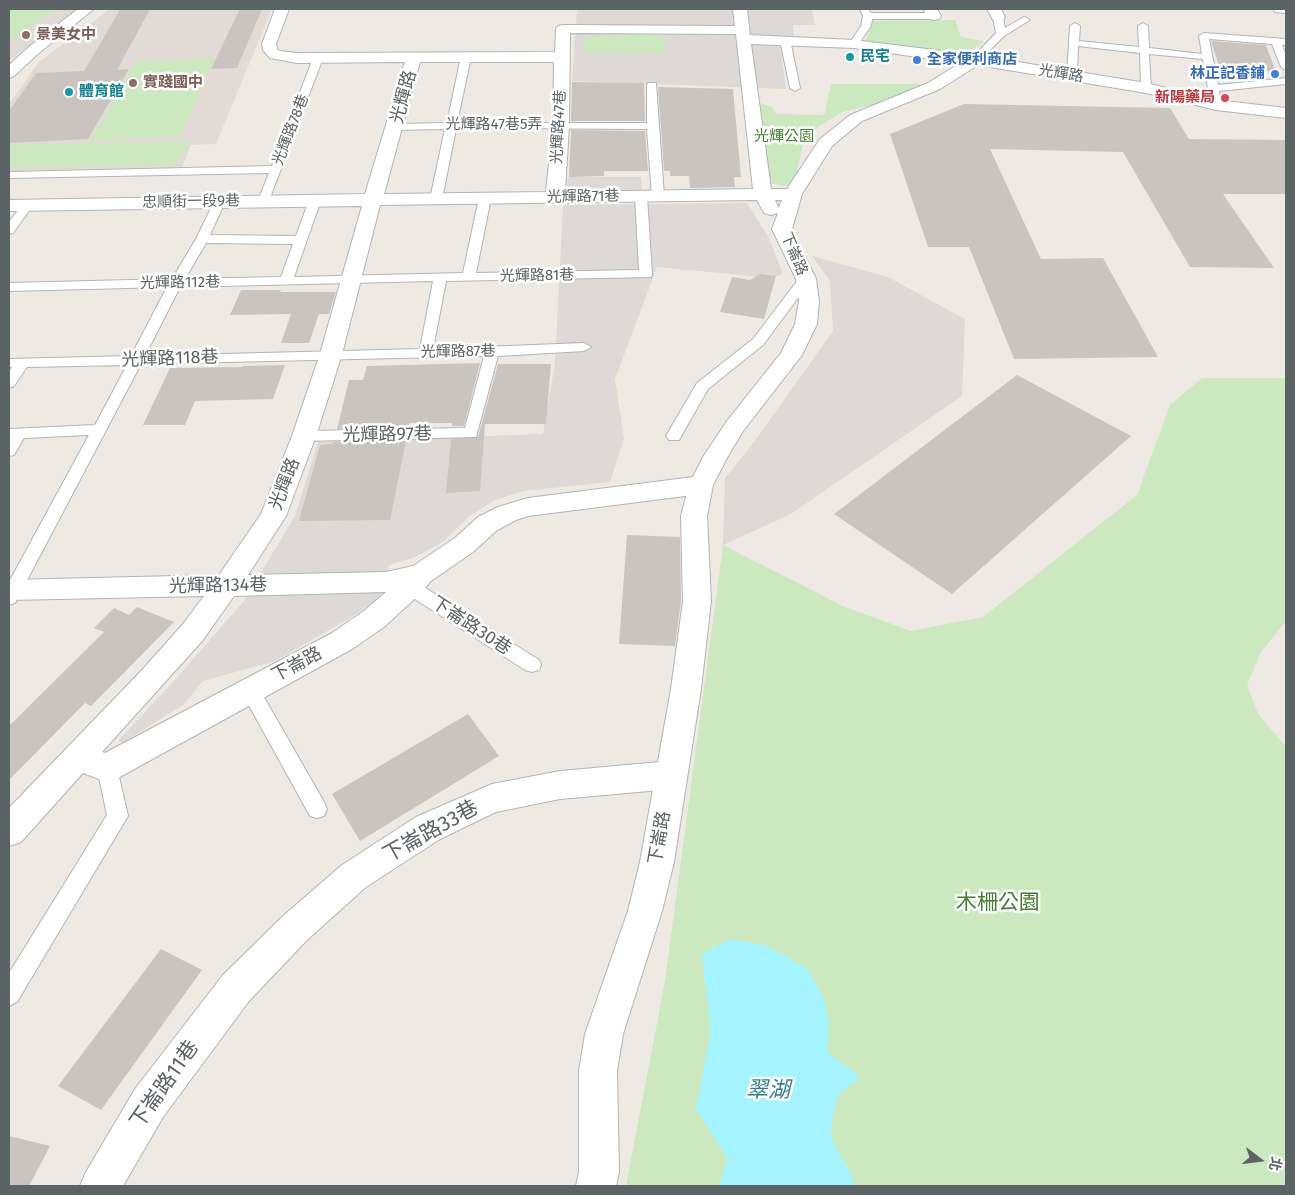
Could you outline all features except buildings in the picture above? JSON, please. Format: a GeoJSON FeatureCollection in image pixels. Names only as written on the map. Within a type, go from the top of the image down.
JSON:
{"type":"FeatureCollection","features":[{"type":"Feature","properties":{"kind":"street"},"geometry":{"type":"LineString","coordinates":[[9,73],[35,49],[87,9]]}},
{"type":"Feature","properties":{"kind":"street","name":"光輝路"},"geometry":{"type":"LineString","coordinates":[[282,9],[270,44],[270,50],[275,55],[285,57],[562,57],[563,22],[854,44],[1072,75],[1146,88],[1216,105],[1286,113]]}},
{"type":"Feature","properties":{"kind":"street"},"geometry":{"type":"LineString","coordinates":[[740,9],[759,179],[763,194],[782,230]]}},
{"type":"Feature","properties":{"kind":"street"},"geometry":{"type":"LineString","coordinates":[[1280,9],[1286,10]]}},
{"type":"Feature","properties":{"kind":"street","name":"光輝路"},"geometry":{"type":"LineString","coordinates":[[9,830],[153,678],[193,632],[273,516],[304,436],[331,354],[350,279],[414,57]]}},
{"type":"Feature","properties":{"kind":"street","name":"光輝路47巷"},"geometry":{"type":"LineString","coordinates":[[555,197],[561,125],[562,57]]}},
{"type":"Feature","properties":{"kind":"street","name":"下崙路"},"geometry":{"type":"LineString","coordinates":[[596,1186],[599,1172],[598,1071],[604,1034],[645,911],[657,862],[686,689],[697,601],[694,516],[701,485],[715,457],[735,426],[791,355],[806,324],[809,301],[806,279],[782,230],[793,194],[826,143],[856,118],[934,86],[975,60]]}},
{"type":"Feature","properties":{"kind":"street","name":"光輝路71巷"},"geometry":{"type":"LineString","coordinates":[[373,200],[793,194]]}},
{"type":"Feature","properties":{"kind":"street","name":"忠順街一段9巷"},"geometry":{"type":"LineString","coordinates":[[9,205],[373,200]]}},
{"type":"Feature","properties":{"kind":"street","name":"下崙路"},"geometry":{"type":"LineString","coordinates":[[107,768],[342,641],[374,619],[415,581],[464,545],[487,524],[507,513],[528,507],[701,485]]}},
{"type":"Feature","properties":{"kind":"street","name":"光輝路134巷"},"geometry":{"type":"LineString","coordinates":[[11,593],[227,585],[415,581]]}},
{"type":"Feature","properties":{"kind":"street"},"geometry":{"type":"LineString","coordinates":[[78,757],[107,768]]}},
{"type":"Feature","properties":{"kind":"street","name":"下崙路33巷"},"geometry":{"type":"LineString","coordinates":[[236,988],[295,928],[354,876],[428,828],[492,798],[560,785],[671,775]]}},
{"type":"Feature","properties":{"kind":"street","name":"下崙路11巷"},"geometry":{"type":"LineString","coordinates":[[100,1186],[149,1103],[236,988]]}},
{"type":"Feature","properties":{"kind":"lane"},"geometry":{"type":"LineString","coordinates":[[854,44],[866,26],[866,12],[932,12]]}},
{"type":"Feature","properties":{"kind":"lane"},"geometry":{"type":"LineString","coordinates":[[996,13],[1000,34]]}},
{"type":"Feature","properties":{"kind":"lane"},"geometry":{"type":"LineString","coordinates":[[975,60],[1000,34],[1025,20]]}},
{"type":"Feature","properties":{"kind":"lane"},"geometry":{"type":"LineString","coordinates":[[1072,75],[1075,26]]}},
{"type":"Feature","properties":{"kind":"lane"},"geometry":{"type":"LineString","coordinates":[[1143,26],[1146,88]]}},
{"type":"Feature","properties":{"kind":"lane"},"geometry":{"type":"LineString","coordinates":[[1216,105],[1206,57],[1204,36],[1281,42],[1286,68]]}},
{"type":"Feature","properties":{"kind":"lane"},"geometry":{"type":"LineString","coordinates":[[785,40],[795,88]]}},
{"type":"Feature","properties":{"kind":"lane"},"geometry":{"type":"LineString","coordinates":[[1075,43],[1206,57]]}},
{"type":"Feature","properties":{"kind":"lane"},"geometry":{"type":"LineString","coordinates":[[436,199],[466,56]]}},
{"type":"Feature","properties":{"kind":"lane","name":"光輝路78巷"},"geometry":{"type":"LineString","coordinates":[[264,201],[318,58]]}},
{"type":"Feature","properties":{"kind":"lane"},"geometry":{"type":"LineString","coordinates":[[1213,89],[1286,81]]}},
{"type":"Feature","properties":{"kind":"lane"},"geometry":{"type":"LineString","coordinates":[[650,196],[652,85]]}},
{"type":"Feature","properties":{"kind":"lane","name":"光輝路47巷5弄"},"geometry":{"type":"LineString","coordinates":[[395,127],[652,126]]}},
{"type":"Feature","properties":{"kind":"lane"},"geometry":{"type":"LineString","coordinates":[[9,176],[277,169]]}},
{"type":"Feature","properties":{"kind":"lane","name":"光輝路81巷"},"geometry":{"type":"LineString","coordinates":[[350,279],[646,274],[650,196]]}},
{"type":"Feature","properties":{"kind":"lane"},"geometry":{"type":"LineString","coordinates":[[469,276],[485,198]]}},
{"type":"Feature","properties":{"kind":"lane"},"geometry":{"type":"LineString","coordinates":[[286,280],[315,200]]}},
{"type":"Feature","properties":{"kind":"lane"},"geometry":{"type":"LineString","coordinates":[[11,593],[100,430],[176,283],[202,239],[219,202]]}},
{"type":"Feature","properties":{"kind":"lane"},"geometry":{"type":"LineString","coordinates":[[9,230],[28,204]]}},
{"type":"Feature","properties":{"kind":"lane"},"geometry":{"type":"LineString","coordinates":[[202,239],[300,240]]}},
{"type":"Feature","properties":{"kind":"lane"},"geometry":{"type":"LineString","coordinates":[[426,352],[440,277]]}},
{"type":"Feature","properties":{"kind":"lane","name":"光輝路112巷"},"geometry":{"type":"LineString","coordinates":[[9,287],[350,279]]}},
{"type":"Feature","properties":{"kind":"lane"},"geometry":{"type":"LineString","coordinates":[[674,436],[702,386],[758,342],[806,279]]}},
{"type":"Feature","properties":{"kind":"lane","name":"光輝路87巷"},"geometry":{"type":"LineString","coordinates":[[331,354],[492,352],[584,347]]}},
{"type":"Feature","properties":{"kind":"lane","name":"光輝路97巷"},"geometry":{"type":"LineString","coordinates":[[304,436],[471,434],[492,352]]}},
{"type":"Feature","properties":{"kind":"lane","name":"光輝路118巷"},"geometry":{"type":"LineString","coordinates":[[15,363],[331,354]]}},
{"type":"Feature","properties":{"kind":"lane"},"geometry":{"type":"LineString","coordinates":[[9,383],[15,363]]}},
{"type":"Feature","properties":{"kind":"lane"},"geometry":{"type":"LineString","coordinates":[[9,451],[14,434],[100,430]]}},
{"type":"Feature","properties":{"kind":"lane","name":"下崙路30巷"},"geometry":{"type":"LineString","coordinates":[[415,581],[532,665]]}},
{"type":"Feature","properties":{"kind":"lane"},"geometry":{"type":"LineString","coordinates":[[250,691],[317,809]]}},
{"type":"Feature","properties":{"kind":"lane"},"geometry":{"type":"LineString","coordinates":[[9,994],[118,816],[107,768]]}},
{"type":"Feature","properties":{"kind":"shaded area","name":"景美女中"},"geometry":{"type":"Polygon","coordinates":[[[9,9],[77,9],[9,61],[9,9]]]}},
{"type":"Feature","properties":{"kind":"shaded area","name":"實踐國中"},"geometry":{"type":"Polygon","coordinates":[[[110,9],[272,9],[216,144],[191,145],[182,167],[9,171],[9,104],[39,62],[110,9]]]}},
{"type":"Feature","properties":{"kind":"shaded area"},"geometry":{"type":"Polygon","coordinates":[[[577,9],[812,9],[815,25],[793,25],[794,38],[780,45],[786,89],[572,81],[577,9]]]}},
{"type":"Feature","properties":{"kind":"shaded area"},"geometry":{"type":"Polygon","coordinates":[[[568,177],[641,177],[642,191],[567,192],[568,177]]]}},
{"type":"Feature","properties":{"kind":"shaded area"},"geometry":{"type":"Polygon","coordinates":[[[747,203],[769,238],[783,274],[771,278],[657,267],[615,379],[624,439],[610,482],[524,491],[495,500],[468,517],[443,542],[413,558],[389,565],[379,598],[350,618],[275,661],[203,681],[183,705],[122,743],[119,740],[243,602],[295,516],[318,442],[543,434],[555,363],[563,205],[747,203]]]}},
{"type":"Feature","properties":{"kind":"shaded area"},"geometry":{"type":"Polygon","coordinates":[[[812,256],[888,277],[965,319],[962,396],[791,514],[723,545],[725,478],[754,442],[833,331],[830,281],[812,256]]]}},
{"type":"Feature","properties":{"kind":"green space"},"geometry":{"type":"Polygon","coordinates":[[[9,9],[57,9],[9,41],[9,9]]]}},
{"type":"Feature","properties":{"kind":"green space"},"geometry":{"type":"Polygon","coordinates":[[[955,20],[961,37],[984,41],[964,55],[865,41],[873,21],[955,20]]]}},
{"type":"Feature","properties":{"kind":"green space"},"geometry":{"type":"Polygon","coordinates":[[[664,34],[666,52],[584,53],[584,36],[664,34]]]}},
{"type":"Feature","properties":{"kind":"green space"},"geometry":{"type":"Polygon","coordinates":[[[214,58],[181,136],[92,140],[135,61],[214,58]]]}},
{"type":"Feature","properties":{"kind":"green space","name":"光輝公園"},"geometry":{"type":"Polygon","coordinates":[[[831,84],[928,84],[878,104],[842,112],[818,127],[807,137],[802,147],[795,183],[786,186],[770,183],[759,103],[772,107],[776,114],[824,115],[831,84]]]}},
{"type":"Feature","properties":{"kind":"green space"},"geometry":{"type":"Polygon","coordinates":[[[189,141],[176,165],[9,168],[9,145],[189,141]]]}},
{"type":"Feature","properties":{"kind":"green space","name":"木柵公園"},"geometry":{"type":"Polygon","coordinates":[[[1202,378],[1286,378],[1286,621],[1261,652],[1247,685],[1258,714],[1286,747],[1286,1186],[626,1186],[665,981],[723,545],[845,607],[911,631],[983,617],[1137,495],[1170,405],[1202,378]]]}},
{"type":"Feature","properties":{"kind":"water","name":"翠湖"},"geometry":{"type":"Polygon","coordinates":[[[730,939],[764,945],[807,968],[824,999],[829,1026],[827,1052],[860,1077],[837,1096],[830,1135],[854,1180],[853,1186],[719,1186],[728,1159],[696,1109],[711,1032],[702,954],[730,939]]]}},
{"type":"Feature","properties":{"kind":"place","name":"景美女中"},"geometry":{"type":"Point","coordinates":[26,35]}},
{"type":"Feature","properties":{"kind":"place","name":"民宅"},"geometry":{"type":"Point","coordinates":[850,57]}},
{"type":"Feature","properties":{"kind":"place","name":"全家便利商店"},"geometry":{"type":"Point","coordinates":[917,60]}},
{"type":"Feature","properties":{"kind":"place","name":"林正記香鋪"},"geometry":{"type":"Point","coordinates":[1275,74]}},
{"type":"Feature","properties":{"kind":"place","name":"實踐國中"},"geometry":{"type":"Point","coordinates":[133,83]}},
{"type":"Feature","properties":{"kind":"place","name":"體育館"},"geometry":{"type":"Point","coordinates":[69,92]}},
{"type":"Feature","properties":{"kind":"place","name":"新陽藥局"},"geometry":{"type":"Point","coordinates":[1225,98]}}]}
